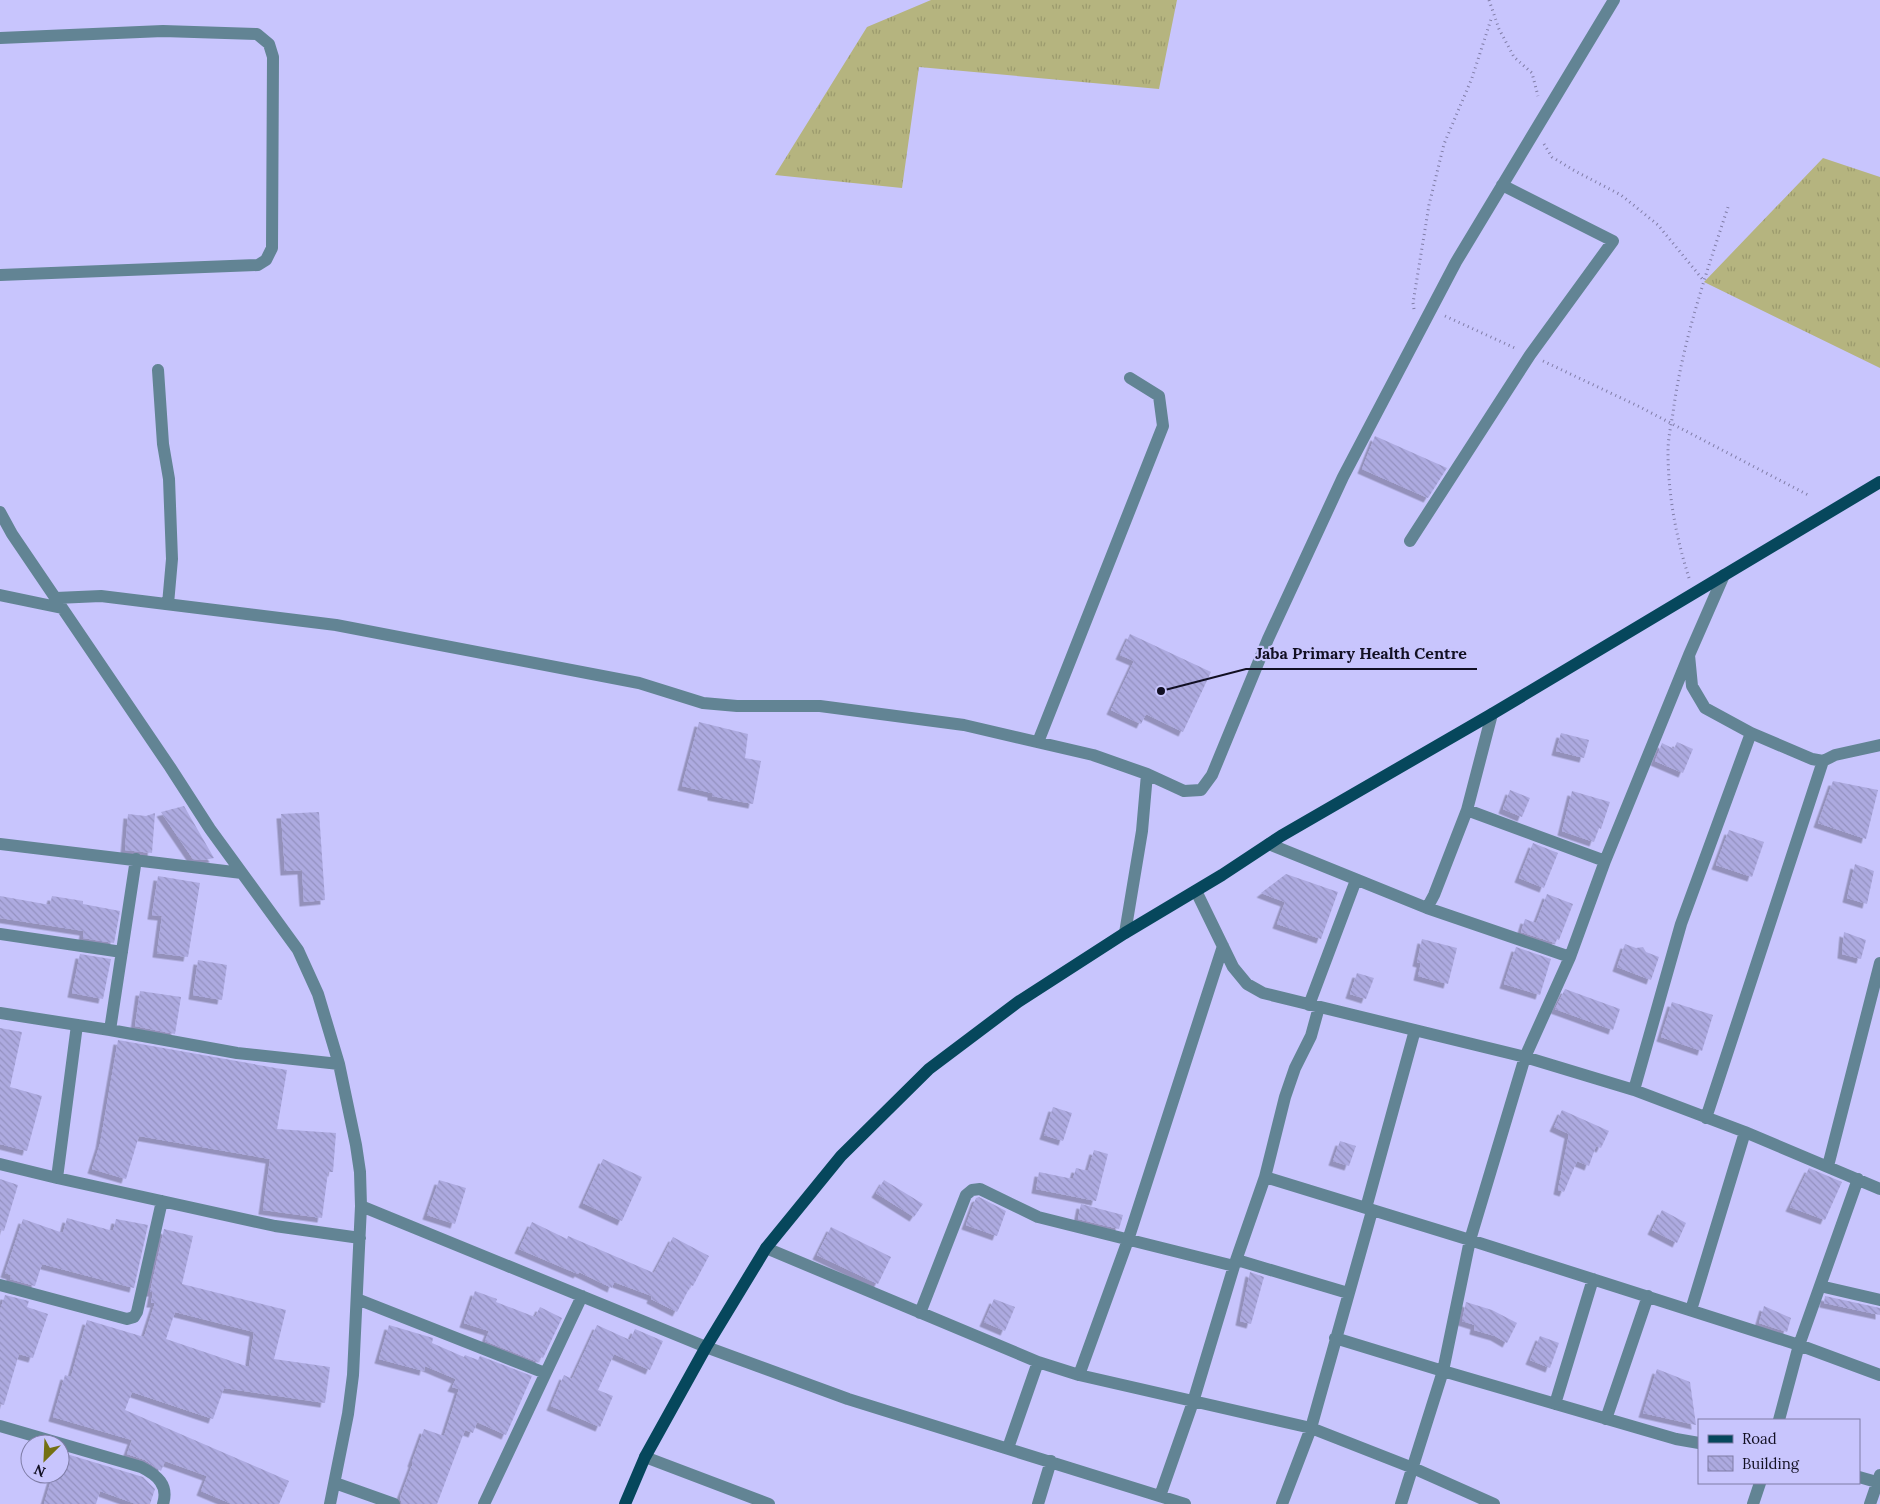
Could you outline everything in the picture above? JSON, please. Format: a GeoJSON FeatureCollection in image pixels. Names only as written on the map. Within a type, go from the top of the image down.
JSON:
{"type":"FeatureCollection","features":[{"type":"Feature","properties":{"kind":"main road"},"geometry":{"type":"LineString","coordinates":[[625,1504],[646,1458],[706,1347],[766,1248],[841,1156],[929,1069],[1018,1002],[1269,844],[1492,714],[1880,482]]}},
{"type":"Feature","properties":{"kind":"street"},"geometry":{"type":"LineString","coordinates":[[0,595],[59,603],[101,596],[346,627],[639,683],[703,702],[737,706],[820,706],[964,725],[1093,755],[1147,774],[1184,791],[1202,790],[1212,776],[1268,639],[1343,476],[1456,262],[1614,0]]}},
{"type":"Feature","properties":{"kind":"street"},"geometry":{"type":"LineString","coordinates":[[0,38],[163,31],[257,34],[269,44],[273,57],[273,76],[272,248],[266,260],[258,264],[0,275]]}},
{"type":"Feature","properties":{"kind":"street"},"geometry":{"type":"LineString","coordinates":[[1410,541],[1530,355],[1613,241],[1502,184]]}},
{"type":"Feature","properties":{"kind":"street"},"geometry":{"type":"LineString","coordinates":[[158,370],[163,444],[169,479],[172,559],[168,604]]}},
{"type":"Feature","properties":{"kind":"street"},"geometry":{"type":"LineString","coordinates":[[1038,742],[1163,426],[1159,396],[1130,378]]}},
{"type":"Feature","properties":{"kind":"street"},"geometry":{"type":"LineString","coordinates":[[0,512],[210,829],[298,950],[318,994],[339,1064],[356,1146],[360,1172],[361,1206],[357,1299],[349,1404],[330,1504]]}},
{"type":"Feature","properties":{"kind":"street"},"geometry":{"type":"LineString","coordinates":[[1401,1504],[1443,1371],[1470,1240],[1525,1057],[1570,957],[1604,861],[1688,655],[1724,575]]}},
{"type":"Feature","properties":{"kind":"street"},"geometry":{"type":"LineString","coordinates":[[1688,655],[1692,686],[1705,708],[1751,733],[1812,759],[1823,761],[1880,745]]}},
{"type":"Feature","properties":{"kind":"street"},"geometry":{"type":"LineString","coordinates":[[1427,908],[1434,895],[1467,810],[1492,714]]}},
{"type":"Feature","properties":{"kind":"street"},"geometry":{"type":"LineString","coordinates":[[1634,1090],[1681,924],[1751,733]]}},
{"type":"Feature","properties":{"kind":"street"},"geometry":{"type":"LineString","coordinates":[[1706,1118],[1823,761]]}},
{"type":"Feature","properties":{"kind":"street"},"geometry":{"type":"LineString","coordinates":[[1126,933],[1142,831],[1147,774]]}},
{"type":"Feature","properties":{"kind":"street"},"geometry":{"type":"LineString","coordinates":[[1467,810],[1604,861]]}},
{"type":"Feature","properties":{"kind":"street"},"geometry":{"type":"LineString","coordinates":[[0,844],[242,873]]}},
{"type":"Feature","properties":{"kind":"street"},"geometry":{"type":"LineString","coordinates":[[1269,844],[1427,908],[1570,957]]}},
{"type":"Feature","properties":{"kind":"street"},"geometry":{"type":"LineString","coordinates":[[110,1030],[136,859]]}},
{"type":"Feature","properties":{"kind":"street"},"geometry":{"type":"LineString","coordinates":[[1160,1496],[1193,1402],[1265,1177],[1285,1097],[1295,1068],[1311,1036],[1314,1006],[1356,880]]}},
{"type":"Feature","properties":{"kind":"street"},"geometry":{"type":"LineString","coordinates":[[1196,891],[1233,967],[1247,984],[1262,993],[1525,1057],[1634,1090],[1745,1132],[1858,1178],[1880,1189]]}},
{"type":"Feature","properties":{"kind":"street"},"geometry":{"type":"LineString","coordinates":[[0,934],[122,952]]}},
{"type":"Feature","properties":{"kind":"street"},"geometry":{"type":"LineString","coordinates":[[1079,1375],[1128,1240],[1223,946]]}},
{"type":"Feature","properties":{"kind":"street"},"geometry":{"type":"LineString","coordinates":[[1828,1166],[1880,963]]}},
{"type":"Feature","properties":{"kind":"street"},"geometry":{"type":"LineString","coordinates":[[0,1013],[110,1030],[237,1053],[339,1064]]}},
{"type":"Feature","properties":{"kind":"street"},"geometry":{"type":"LineString","coordinates":[[57,1178],[77,1025]]}},
{"type":"Feature","properties":{"kind":"street"},"geometry":{"type":"LineString","coordinates":[[1282,1504],[1311,1428],[1348,1293],[1415,1030]]}},
{"type":"Feature","properties":{"kind":"street"},"geometry":{"type":"LineString","coordinates":[[1691,1310],[1745,1132]]}},
{"type":"Feature","properties":{"kind":"street"},"geometry":{"type":"LineString","coordinates":[[0,1164],[275,1226],[360,1238]]}},
{"type":"Feature","properties":{"kind":"street"},"geometry":{"type":"LineString","coordinates":[[1265,1177],[1648,1296],[1799,1345],[1880,1375]]}},
{"type":"Feature","properties":{"kind":"street"},"geometry":{"type":"LineString","coordinates":[[1779,1419],[1799,1345],[1858,1178]]}},
{"type":"Feature","properties":{"kind":"street"},"geometry":{"type":"LineString","coordinates":[[920,1313],[966,1196],[972,1190],[980,1189],[1038,1217],[1128,1240],[1236,1263],[1348,1293]]}},
{"type":"Feature","properties":{"kind":"street"},"geometry":{"type":"LineString","coordinates":[[0,1285],[127,1320],[134,1317],[137,1312],[162,1201]]}},
{"type":"Feature","properties":{"kind":"street"},"geometry":{"type":"LineString","coordinates":[[361,1206],[706,1347],[848,1399],[1185,1504]]}},
{"type":"Feature","properties":{"kind":"street"},"geometry":{"type":"LineString","coordinates":[[766,1248],[1038,1362],[1079,1375],[1311,1428],[1413,1468],[1494,1504]]}},
{"type":"Feature","properties":{"kind":"street"},"geometry":{"type":"LineString","coordinates":[[1555,1404],[1593,1279]]}},
{"type":"Feature","properties":{"kind":"street"},"geometry":{"type":"LineString","coordinates":[[1820,1286],[1880,1300]]}},
{"type":"Feature","properties":{"kind":"street"},"geometry":{"type":"LineString","coordinates":[[489,1502],[545,1373],[582,1296]]}},
{"type":"Feature","properties":{"kind":"street"},"geometry":{"type":"LineString","coordinates":[[1606,1419],[1648,1296]]}},
{"type":"Feature","properties":{"kind":"street"},"geometry":{"type":"LineString","coordinates":[[357,1299],[545,1373]]}},
{"type":"Feature","properties":{"kind":"street"},"geometry":{"type":"LineString","coordinates":[[1335,1338],[1606,1419],[1676,1439],[1698,1443]]}},
{"type":"Feature","properties":{"kind":"street"},"geometry":{"type":"LineString","coordinates":[[1008,1448],[1038,1362]]}},
{"type":"Feature","properties":{"kind":"street"},"geometry":{"type":"LineString","coordinates":[[0,1426],[141,1467],[154,1473],[163,1483],[164,1498],[162,1504]]}},
{"type":"Feature","properties":{"kind":"street"},"geometry":{"type":"LineString","coordinates":[[646,1458],[769,1504]]}},
{"type":"Feature","properties":{"kind":"street"},"geometry":{"type":"LineString","coordinates":[[1038,1504],[1051,1461]]}},
{"type":"Feature","properties":{"kind":"street"},"geometry":{"type":"LineString","coordinates":[[1860,1476],[1879,1480],[1870,1504]]}},
{"type":"Feature","properties":{"kind":"street"},"geometry":{"type":"LineString","coordinates":[[335,1483],[394,1504]]}},
{"type":"Feature","properties":{"kind":"street"},"geometry":{"type":"LineString","coordinates":[[1752,1504],[1760,1484]]}},
{"type":"Feature","properties":{"kind":"path"},"geometry":{"type":"LineString","coordinates":[[1489,0],[1499,29],[1514,57],[1532,73],[1542,119]]}},
{"type":"Feature","properties":{"kind":"path"},"geometry":{"type":"LineString","coordinates":[[1420,329],[1412,303],[1430,205],[1444,144],[1472,78],[1492,16]]}},
{"type":"Feature","properties":{"kind":"path"},"geometry":{"type":"LineString","coordinates":[[1535,130],[1552,157],[1621,194],[1658,226],[1704,282]]}},
{"type":"Feature","properties":{"kind":"path"},"geometry":{"type":"LineString","coordinates":[[1694,593],[1683,558],[1671,505],[1668,449],[1676,387],[1704,282],[1728,207]]}},
{"type":"Feature","properties":{"kind":"path"},"geometry":{"type":"LineString","coordinates":[[1431,309],[1671,423],[1810,496]]}},
{"type":"Feature","properties":{"kind":"green space"},"geometry":{"type":"Polygon","coordinates":[[[931,0],[1177,0],[1159,89],[919,67],[902,188],[775,175],[867,27],[931,0]]]}},
{"type":"Feature","properties":{"kind":"green space"},"geometry":{"type":"Polygon","coordinates":[[[1823,158],[1880,177],[1880,368],[1704,282],[1823,158]]]}},
{"type":"Feature","properties":{"kind":"building"},"geometry":{"type":"Polygon","coordinates":[[[1375,436],[1447,468],[1428,498],[1362,469],[1375,436]]]}},
{"type":"Feature","properties":{"kind":"building"},"geometry":{"type":"Polygon","coordinates":[[[1130,634],[1211,672],[1183,732],[1146,714],[1141,724],[1111,710],[1134,661],[1120,655],[1130,634]]]}},
{"type":"Feature","properties":{"kind":"building"},"geometry":{"type":"Polygon","coordinates":[[[699,722],[748,734],[745,758],[761,761],[753,804],[712,796],[712,793],[682,786],[699,722]]]}},
{"type":"Feature","properties":{"kind":"building"},"geometry":{"type":"Polygon","coordinates":[[[1561,733],[1589,740],[1584,758],[1556,751],[1561,733]]]}},
{"type":"Feature","properties":{"kind":"building"},"geometry":{"type":"Polygon","coordinates":[[[1677,742],[1693,749],[1683,773],[1655,761],[1662,743],[1674,749],[1677,742]]]}},
{"type":"Feature","properties":{"kind":"building"},"geometry":{"type":"Polygon","coordinates":[[[1833,781],[1878,790],[1866,839],[1818,823],[1833,781]]]}},
{"type":"Feature","properties":{"kind":"building"},"geometry":{"type":"Polygon","coordinates":[[[1510,790],[1530,798],[1522,817],[1503,809],[1510,790]]]}},
{"type":"Feature","properties":{"kind":"building"},"geometry":{"type":"Polygon","coordinates":[[[1572,791],[1610,802],[1601,829],[1599,828],[1594,842],[1562,831],[1572,791]]]}},
{"type":"Feature","properties":{"kind":"building"},"geometry":{"type":"Polygon","coordinates":[[[184,806],[214,858],[204,860],[193,859],[161,812],[184,806]]]}},
{"type":"Feature","properties":{"kind":"building"},"geometry":{"type":"Polygon","coordinates":[[[319,812],[325,900],[304,902],[302,870],[285,871],[281,814],[319,812]]]}},
{"type":"Feature","properties":{"kind":"building"},"geometry":{"type":"Polygon","coordinates":[[[155,813],[152,853],[125,850],[128,814],[146,816],[155,813]]]}},
{"type":"Feature","properties":{"kind":"building"},"geometry":{"type":"Polygon","coordinates":[[[1729,830],[1764,842],[1752,877],[1716,865],[1729,830]]]}},
{"type":"Feature","properties":{"kind":"building"},"geometry":{"type":"Polygon","coordinates":[[[1533,843],[1558,853],[1544,888],[1519,878],[1533,843]]]}},
{"type":"Feature","properties":{"kind":"building"},"geometry":{"type":"Polygon","coordinates":[[[1855,864],[1874,871],[1867,904],[1847,898],[1855,864]]]}},
{"type":"Feature","properties":{"kind":"building"},"geometry":{"type":"Polygon","coordinates":[[[1286,874],[1338,892],[1321,939],[1277,924],[1285,902],[1261,893],[1286,874]]]}},
{"type":"Feature","properties":{"kind":"building"},"geometry":{"type":"Polygon","coordinates":[[[158,876],[200,883],[188,957],[157,953],[162,916],[152,915],[158,876]]]}},
{"type":"Feature","properties":{"kind":"building"},"geometry":{"type":"Polygon","coordinates":[[[1547,894],[1573,904],[1559,940],[1557,939],[1555,943],[1521,932],[1525,919],[1536,923],[1547,894]]]}},
{"type":"Feature","properties":{"kind":"building"},"geometry":{"type":"Polygon","coordinates":[[[0,896],[50,905],[52,896],[83,901],[83,904],[120,911],[114,943],[83,938],[84,931],[0,918],[0,896]]]}},
{"type":"Feature","properties":{"kind":"building"},"geometry":{"type":"Polygon","coordinates":[[[1844,932],[1866,940],[1861,959],[1842,954],[1844,932]]]}},
{"type":"Feature","properties":{"kind":"building"},"geometry":{"type":"Polygon","coordinates":[[[1422,939],[1457,948],[1448,984],[1418,976],[1421,963],[1417,962],[1422,939]]]}},
{"type":"Feature","properties":{"kind":"building"},"geometry":{"type":"Polygon","coordinates":[[[1625,944],[1636,948],[1643,947],[1646,952],[1659,957],[1651,980],[1617,967],[1625,944]]]}},
{"type":"Feature","properties":{"kind":"building"},"geometry":{"type":"Polygon","coordinates":[[[1516,947],[1551,959],[1540,995],[1504,984],[1516,947]]]}},
{"type":"Feature","properties":{"kind":"building"},"geometry":{"type":"Polygon","coordinates":[[[80,954],[111,959],[103,999],[72,993],[80,954]]]}},
{"type":"Feature","properties":{"kind":"building"},"geometry":{"type":"Polygon","coordinates":[[[198,960],[227,965],[222,1000],[193,995],[198,960]]]}},
{"type":"Feature","properties":{"kind":"building"},"geometry":{"type":"Polygon","coordinates":[[[1357,973],[1374,978],[1366,999],[1350,994],[1357,973]]]}},
{"type":"Feature","properties":{"kind":"building"},"geometry":{"type":"Polygon","coordinates":[[[1565,989],[1620,1009],[1613,1030],[1555,1009],[1565,989]]]}},
{"type":"Feature","properties":{"kind":"building"},"geometry":{"type":"Polygon","coordinates":[[[140,991],[181,997],[175,1034],[135,1026],[140,991]]]}},
{"type":"Feature","properties":{"kind":"building"},"geometry":{"type":"Polygon","coordinates":[[[1672,1002],[1713,1015],[1702,1051],[1661,1037],[1672,1002]]]}},
{"type":"Feature","properties":{"kind":"building"},"geometry":{"type":"Polygon","coordinates":[[[0,1028],[22,1032],[10,1087],[42,1096],[27,1151],[0,1144],[0,1028]]]}},
{"type":"Feature","properties":{"kind":"building"},"geometry":{"type":"Polygon","coordinates":[[[118,1040],[287,1070],[277,1129],[336,1133],[333,1172],[328,1172],[322,1218],[263,1210],[270,1159],[139,1136],[126,1179],[92,1169],[100,1144],[118,1040]]]}},
{"type":"Feature","properties":{"kind":"building"},"geometry":{"type":"Polygon","coordinates":[[[1053,1107],[1072,1113],[1063,1141],[1044,1135],[1053,1107]]]}},
{"type":"Feature","properties":{"kind":"building"},"geometry":{"type":"Polygon","coordinates":[[[1562,1110],[1609,1131],[1601,1148],[1596,1146],[1589,1166],[1577,1161],[1564,1192],[1558,1190],[1569,1134],[1554,1127],[1562,1110]]]}},
{"type":"Feature","properties":{"kind":"building"},"geometry":{"type":"Polygon","coordinates":[[[1340,1141],[1356,1146],[1349,1166],[1333,1161],[1340,1141]]]}},
{"type":"Feature","properties":{"kind":"building"},"geometry":{"type":"Polygon","coordinates":[[[1094,1150],[1108,1154],[1096,1201],[1036,1189],[1039,1172],[1073,1179],[1076,1168],[1088,1171],[1094,1150]]]}},
{"type":"Feature","properties":{"kind":"building"},"geometry":{"type":"Polygon","coordinates":[[[603,1159],[642,1177],[622,1221],[583,1203],[603,1159]]]}},
{"type":"Feature","properties":{"kind":"building"},"geometry":{"type":"Polygon","coordinates":[[[1809,1168],[1842,1182],[1825,1220],[1790,1207],[1809,1168]]]}},
{"type":"Feature","properties":{"kind":"building"},"geometry":{"type":"Polygon","coordinates":[[[0,1179],[18,1185],[4,1231],[0,1230],[0,1179]]]}},
{"type":"Feature","properties":{"kind":"building"},"geometry":{"type":"Polygon","coordinates":[[[439,1180],[466,1188],[455,1224],[427,1215],[439,1180]]]}},
{"type":"Feature","properties":{"kind":"building"},"geometry":{"type":"Polygon","coordinates":[[[884,1180],[923,1204],[914,1217],[876,1193],[884,1180]]]}},
{"type":"Feature","properties":{"kind":"building"},"geometry":{"type":"Polygon","coordinates":[[[979,1197],[1006,1211],[997,1236],[966,1225],[976,1198],[979,1197]]]}},
{"type":"Feature","properties":{"kind":"building"},"geometry":{"type":"Polygon","coordinates":[[[1081,1204],[1123,1215],[1119,1229],[1078,1219],[1081,1204]]]}},
{"type":"Feature","properties":{"kind":"building"},"geometry":{"type":"Polygon","coordinates":[[[1662,1210],[1686,1223],[1677,1243],[1652,1230],[1662,1210]]]}},
{"type":"Feature","properties":{"kind":"building"},"geometry":{"type":"Polygon","coordinates":[[[67,1218],[113,1231],[116,1219],[148,1225],[134,1288],[42,1264],[35,1286],[10,1279],[11,1275],[5,1273],[23,1219],[63,1233],[67,1218]]]}},
{"type":"Feature","properties":{"kind":"building"},"geometry":{"type":"Polygon","coordinates":[[[532,1222],[567,1239],[568,1236],[654,1273],[673,1237],[709,1256],[677,1312],[651,1299],[652,1296],[614,1282],[612,1288],[579,1272],[578,1274],[519,1249],[532,1222]]]}},
{"type":"Feature","properties":{"kind":"building"},"geometry":{"type":"Polygon","coordinates":[[[831,1227],[891,1257],[878,1284],[817,1255],[831,1227]]]}},
{"type":"Feature","properties":{"kind":"building"},"geometry":{"type":"Polygon","coordinates":[[[164,1229],[193,1236],[182,1284],[286,1310],[274,1359],[330,1367],[325,1403],[224,1388],[213,1419],[132,1392],[125,1410],[289,1481],[279,1504],[232,1504],[201,1491],[207,1476],[165,1461],[161,1471],[145,1460],[127,1454],[132,1440],[53,1417],[65,1375],[71,1377],[87,1320],[144,1337],[155,1303],[151,1303],[153,1292],[150,1292],[164,1229]],[[175,1312],[166,1339],[249,1367],[254,1332],[175,1312]]]}},
{"type":"Feature","properties":{"kind":"building"},"geometry":{"type":"Polygon","coordinates":[[[1250,1272],[1264,1277],[1251,1324],[1240,1321],[1250,1272]]]}},
{"type":"Feature","properties":{"kind":"building"},"geometry":{"type":"Polygon","coordinates":[[[475,1291],[497,1299],[496,1302],[535,1317],[540,1307],[562,1318],[543,1358],[541,1357],[538,1362],[485,1341],[489,1331],[464,1323],[475,1291]]]}},
{"type":"Feature","properties":{"kind":"building"},"geometry":{"type":"Polygon","coordinates":[[[5,1295],[29,1301],[27,1307],[48,1314],[33,1358],[19,1354],[4,1405],[0,1404],[0,1310],[5,1295]]]}},
{"type":"Feature","properties":{"kind":"building"},"geometry":{"type":"Polygon","coordinates":[[[1825,1296],[1880,1308],[1880,1315],[1824,1303],[1825,1296]]]}},
{"type":"Feature","properties":{"kind":"building"},"geometry":{"type":"Polygon","coordinates":[[[994,1299],[1015,1307],[1005,1331],[984,1322],[994,1299]]]}},
{"type":"Feature","properties":{"kind":"building"},"geometry":{"type":"Polygon","coordinates":[[[1466,1302],[1492,1310],[1517,1323],[1507,1343],[1495,1336],[1474,1330],[1475,1325],[1462,1321],[1466,1302]]]}},
{"type":"Feature","properties":{"kind":"building"},"geometry":{"type":"Polygon","coordinates":[[[1764,1306],[1791,1318],[1787,1332],[1759,1323],[1764,1306]]]}},
{"type":"Feature","properties":{"kind":"building"},"geometry":{"type":"Polygon","coordinates":[[[389,1325],[433,1338],[432,1343],[464,1357],[465,1355],[478,1360],[480,1356],[532,1376],[506,1435],[477,1422],[473,1433],[465,1430],[437,1504],[402,1504],[400,1498],[424,1429],[444,1436],[459,1389],[452,1387],[456,1379],[425,1366],[424,1371],[379,1359],[389,1325]]]}},
{"type":"Feature","properties":{"kind":"building"},"geometry":{"type":"Polygon","coordinates":[[[597,1325],[630,1340],[635,1329],[663,1341],[650,1370],[614,1354],[598,1390],[613,1396],[600,1427],[551,1406],[564,1375],[572,1379],[597,1325]]]}},
{"type":"Feature","properties":{"kind":"building"},"geometry":{"type":"Polygon","coordinates":[[[1540,1336],[1559,1343],[1550,1368],[1530,1360],[1540,1336]]]}},
{"type":"Feature","properties":{"kind":"building"},"geometry":{"type":"Polygon","coordinates":[[[1657,1369],[1690,1382],[1696,1425],[1643,1413],[1657,1369]]]}},
{"type":"Feature","properties":{"kind":"building"},"geometry":{"type":"Polygon","coordinates":[[[70,1455],[143,1477],[155,1489],[150,1504],[136,1504],[100,1491],[96,1504],[44,1504],[50,1484],[70,1484],[70,1455]]]}},
{"type":"Feature","properties":{"kind":"place","name":"Jaba Primary Health Centre"},"geometry":{"type":"Point","coordinates":[1161,691]}}]}
